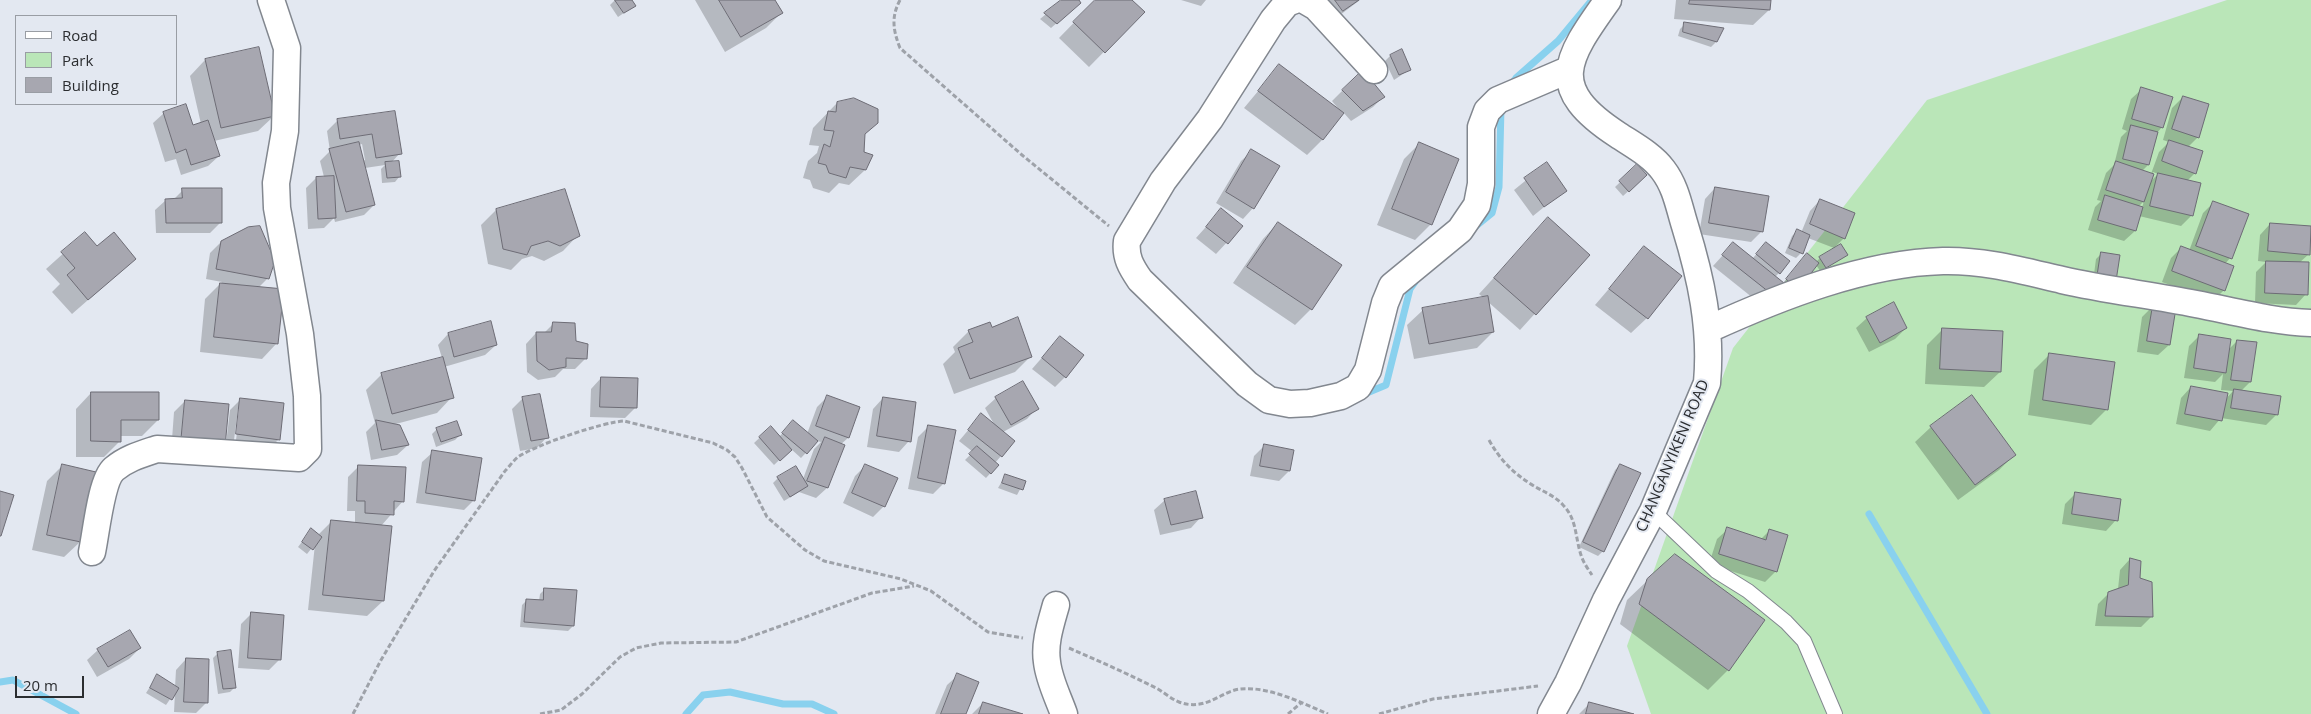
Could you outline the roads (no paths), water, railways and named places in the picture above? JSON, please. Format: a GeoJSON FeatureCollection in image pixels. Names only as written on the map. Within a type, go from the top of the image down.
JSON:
{"type":"FeatureCollection","features":[{"type":"Feature","properties":{"kind":"street"},"geometry":{"type":"LineString","coordinates":[[92,552],[106,485],[113,470],[135,456],[157,450],[299,458],[308,449],[307,396],[300,334],[277,208],[276,183],[285,131],[288,48],[272,0]]}},
{"type":"Feature","properties":{"kind":"street"},"geometry":{"type":"LineString","coordinates":[[1295,0],[1287,3],[1273,20],[1210,119],[1163,181],[1127,240],[1126,251],[1130,266],[1140,280],[1247,384],[1269,400],[1290,404],[1310,403],[1341,396],[1358,387],[1368,370],[1385,303],[1392,286],[1460,230],[1477,205],[1481,184],[1481,127],[1487,111],[1498,100],[1568,70],[1579,40],[1608,0]]}},
{"type":"Feature","properties":{"kind":"street"},"geometry":{"type":"LineString","coordinates":[[1304,0],[1316,7],[1374,70]]}},
{"type":"Feature","properties":{"kind":"street","name":"CHANGANYIKENI ROAD"},"geometry":{"type":"LineString","coordinates":[[1551,714],[1568,683],[1606,600],[1653,511],[1708,383],[1709,329],[1704,296],[1673,185],[1662,168],[1640,150],[1594,119],[1580,104],[1573,90],[1568,70]]}},
{"type":"Feature","properties":{"kind":"street"},"geometry":{"type":"LineString","coordinates":[[1709,329],[1753,309],[1837,281],[1900,264],[1944,261],[2000,265],[2064,280],[2269,318],[2311,323]]}},
{"type":"Feature","properties":{"kind":"street"},"geometry":{"type":"LineString","coordinates":[[1056,605],[1048,639],[1046,662],[1049,676],[1064,714]]}},
{"type":"Feature","properties":{"kind":"lane"},"geometry":{"type":"LineString","coordinates":[[1653,511],[1716,571],[1748,591],[1786,622],[1804,642],[1835,714]]}},
{"type":"Feature","properties":{"kind":"waterway"},"geometry":{"type":"LineString","coordinates":[[1511,85],[1516,78],[1558,41],[1592,0]]}},
{"type":"Feature","properties":{"kind":"waterway"},"geometry":{"type":"LineString","coordinates":[[1476,226],[1492,213],[1499,187],[1501,108]]}},
{"type":"Feature","properties":{"kind":"waterway"},"geometry":{"type":"LineString","coordinates":[[1362,395],[1386,385],[1410,289],[1415,282]]}},
{"type":"Feature","properties":{"kind":"waterway"},"geometry":{"type":"LineString","coordinates":[[1869,514],[1987,714]]}},
{"type":"Feature","properties":{"kind":"waterway"},"geometry":{"type":"LineString","coordinates":[[0,682],[13,680],[76,714]]}},
{"type":"Feature","properties":{"kind":"waterway"},"geometry":{"type":"LineString","coordinates":[[686,714],[703,695],[730,692],[783,704],[812,704],[834,714]]}}]}
